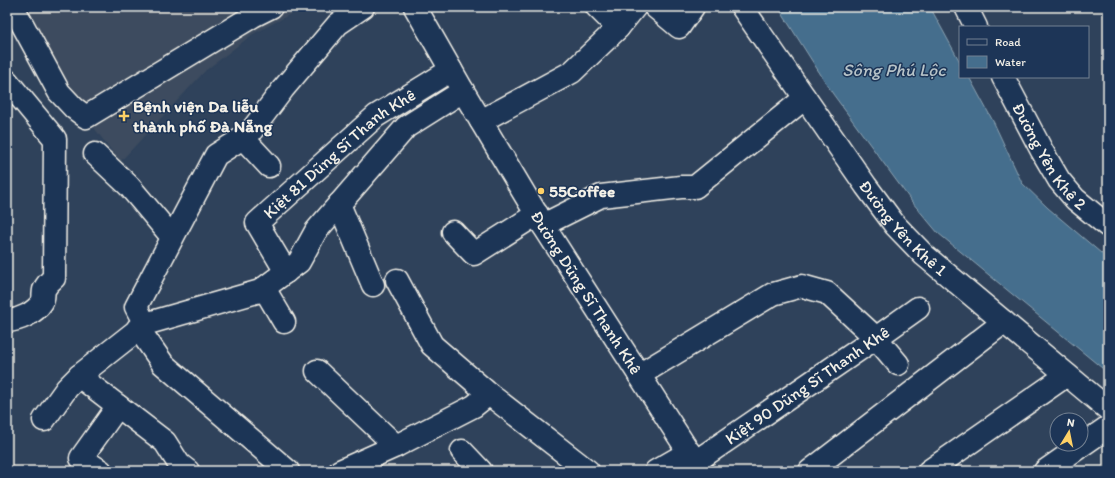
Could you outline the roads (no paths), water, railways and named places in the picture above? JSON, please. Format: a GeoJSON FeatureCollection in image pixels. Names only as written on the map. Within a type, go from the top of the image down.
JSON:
{"type":"FeatureCollection","features":[{"type":"Feature","properties":{"kind":"street"},"geometry":{"type":"LineString","coordinates":[[13,7],[59,92],[74,108],[86,117],[252,16],[271,7]]}},
{"type":"Feature","properties":{"kind":"street"},"geometry":{"type":"LineString","coordinates":[[288,471],[163,364],[142,326],[136,306],[216,155],[249,134],[283,89],[338,24],[363,7]]}},
{"type":"Feature","properties":{"kind":"street","name":"Đường Dũng Sĩ Thanh Khê"},"geometry":{"type":"LineString","coordinates":[[415,7],[540,220],[695,462]]}},
{"type":"Feature","properties":{"kind":"street"},"geometry":{"type":"LineString","coordinates":[[597,7],[618,28]]}},
{"type":"Feature","properties":{"kind":"street"},"geometry":{"type":"LineString","coordinates":[[481,121],[572,72],[618,28],[635,7]]}},
{"type":"Feature","properties":{"kind":"street"},"geometry":{"type":"LineString","coordinates":[[655,7],[679,27],[693,7]]}},
{"type":"Feature","properties":{"kind":"street","name":"Đường Yên Khê 1"},"geometry":{"type":"LineString","coordinates":[[742,7],[866,186],[895,224],[924,255],[1108,409]]}},
{"type":"Feature","properties":{"kind":"street"},"geometry":{"type":"LineString","coordinates":[[966,7],[976,26]]}},
{"type":"Feature","properties":{"kind":"street","name":"Kiệt 81 Dũng Sĩ Thanh Khê"},"geometry":{"type":"LineString","coordinates":[[286,272],[257,223],[376,116],[451,70]]}},
{"type":"Feature","properties":{"kind":"street","name":"Đường Yên Khê 2"},"geometry":{"type":"LineString","coordinates":[[1004,78],[1059,180],[1075,199],[1108,226]]}},
{"type":"Feature","properties":{"kind":"street"},"geometry":{"type":"LineString","coordinates":[[7,81],[55,139],[54,278],[49,282],[44,290],[42,301],[32,312],[14,320],[7,321]]}},
{"type":"Feature","properties":{"kind":"street"},"geometry":{"type":"LineString","coordinates":[[44,420],[67,388],[79,376],[142,326],[260,291],[286,272],[298,262],[316,231],[406,127],[463,91]]}},
{"type":"Feature","properties":{"kind":"street"},"geometry":{"type":"LineString","coordinates":[[453,232],[474,254],[540,220],[601,196],[681,187],[695,187],[805,98]]}},
{"type":"Feature","properties":{"kind":"street"},"geometry":{"type":"LineString","coordinates":[[243,138],[269,166]]}},
{"type":"Feature","properties":{"kind":"street"},"geometry":{"type":"LineString","coordinates":[[95,154],[129,186],[172,237]]}},
{"type":"Feature","properties":{"kind":"street"},"geometry":{"type":"LineString","coordinates":[[339,204],[373,285]]}},
{"type":"Feature","properties":{"kind":"street"},"geometry":{"type":"LineString","coordinates":[[397,280],[432,346],[489,394],[588,471]]}},
{"type":"Feature","properties":{"kind":"street"},"geometry":{"type":"LineString","coordinates":[[639,375],[773,294],[802,286],[827,292],[876,338],[898,364]]}},
{"type":"Feature","properties":{"kind":"street"},"geometry":{"type":"LineString","coordinates":[[264,288],[284,322]]}},
{"type":"Feature","properties":{"kind":"street","name":"Kiệt 90 Dũng Sĩ Thanh Khê"},"geometry":{"type":"LineString","coordinates":[[656,471],[695,462],[918,308]]}},
{"type":"Feature","properties":{"kind":"street"},"geometry":{"type":"LineString","coordinates":[[810,471],[1004,322]]}},
{"type":"Feature","properties":{"kind":"street"},"geometry":{"type":"LineString","coordinates":[[317,371],[396,446]]}},
{"type":"Feature","properties":{"kind":"street"},"geometry":{"type":"LineString","coordinates":[[930,471],[1067,375]]}},
{"type":"Feature","properties":{"kind":"street"},"geometry":{"type":"LineString","coordinates":[[79,376],[165,442],[179,464],[188,471]]}},
{"type":"Feature","properties":{"kind":"street"},"geometry":{"type":"LineString","coordinates":[[340,471],[396,446],[474,406],[489,394]]}},
{"type":"Feature","properties":{"kind":"street"},"geometry":{"type":"LineString","coordinates":[[101,471],[81,458],[118,406]]}},
{"type":"Feature","properties":{"kind":"street"},"geometry":{"type":"LineString","coordinates":[[1045,471],[1108,427]]}},
{"type":"Feature","properties":{"kind":"street"},"geometry":{"type":"LineString","coordinates":[[462,451],[481,471]]}},
{"type":"Feature","properties":{"kind":"water","name":"Sông Phú Lộc"},"geometry":{"type":"Polygon","coordinates":[[[778,7],[930,7],[959,60],[959,78],[970,78],[994,123],[1022,183],[1048,208],[1108,259],[1108,373],[938,233],[912,202],[833,94],[778,7]]]}},
{"type":"Feature","properties":{"kind":"place","name":"Bệnh viện Da liễu thành phố Đà Nẵng"},"geometry":{"type":"Point","coordinates":[124,116]}},
{"type":"Feature","properties":{"kind":"place","name":"55Coffee"},"geometry":{"type":"Point","coordinates":[541,191]}}]}
